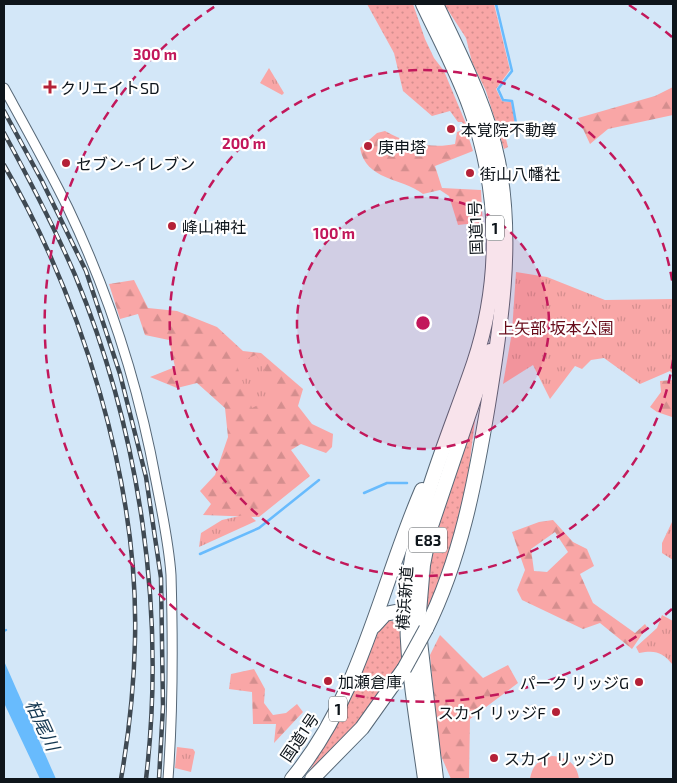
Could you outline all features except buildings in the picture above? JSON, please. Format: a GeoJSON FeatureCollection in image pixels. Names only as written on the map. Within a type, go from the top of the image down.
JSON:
{"type":"FeatureCollection","features":[{"type":"Feature","properties":{"kind":"highway","name":"国道1号"},"geometry":{"type":"LineString","coordinates":[[424,4],[459,78],[480,135],[492,196],[495,230],[492,289],[486,326],[440,456]]}},
{"type":"Feature","properties":{"kind":"highway","name":"国道1号"},"geometry":{"type":"LineString","coordinates":[[436,4],[476,92],[493,138],[498,163],[505,228],[501,309]]}},
{"type":"Feature","properties":{"kind":"highway","name":"1"},"geometry":{"type":"LineString","coordinates":[[301,768],[313,779],[362,728],[404,669],[426,629],[451,572],[466,520],[496,353],[501,309]]}},
{"type":"Feature","properties":{"kind":"highway","name":"横浜新道"},"geometry":{"type":"LineString","coordinates":[[436,779],[418,624],[423,565],[430,529],[483,371],[501,309]]}},
{"type":"Feature","properties":{"kind":"highway","name":"1"},"geometry":{"type":"LineString","coordinates":[[371,630],[408,520],[440,456]]}},
{"type":"Feature","properties":{"kind":"highway","name":"横浜新道"},"geometry":{"type":"LineString","coordinates":[[424,779],[411,670],[401,615],[415,545],[440,456]]}},
{"type":"Feature","properties":{"kind":"highway"},"geometry":{"type":"LineString","coordinates":[[383,593],[384,602],[401,615]]}},
{"type":"Feature","properties":{"kind":"highway"},"geometry":{"type":"LineString","coordinates":[[371,630],[380,618],[401,615]]}},
{"type":"Feature","properties":{"kind":"highway","name":"国道1号"},"geometry":{"type":"LineString","coordinates":[[292,779],[301,768],[342,702],[371,630]]}},
{"type":"Feature","properties":{"kind":"street"},"geometry":{"type":"LineString","coordinates":[[4,88],[50,172],[79,232],[105,298],[141,412],[165,528],[171,576],[173,667],[168,779]]}},
{"type":"Feature","properties":{"kind":"green space"},"geometry":{"type":"Polygon","coordinates":[[[367,4],[413,4],[425,39],[434,58],[444,71],[469,131],[466,135],[463,129],[465,126],[462,122],[458,122],[450,111],[432,116],[403,91],[394,53],[367,4]]]}},
{"type":"Feature","properties":{"kind":"green space"},"geometry":{"type":"Polygon","coordinates":[[[444,4],[494,4],[510,70],[496,89],[502,101],[511,102],[516,127],[504,131],[508,147],[504,149],[486,91],[472,62],[466,38],[444,4]]]}},
{"type":"Feature","properties":{"kind":"green space"},"geometry":{"type":"Polygon","coordinates":[[[269,68],[284,93],[282,95],[260,83],[269,68]]]}},
{"type":"Feature","properties":{"kind":"green space"},"geometry":{"type":"Polygon","coordinates":[[[673,87],[673,115],[608,129],[590,144],[578,118],[655,96],[673,87]]]}},
{"type":"Feature","properties":{"kind":"green space"},"geometry":{"type":"Polygon","coordinates":[[[466,129],[473,151],[435,166],[442,188],[481,190],[483,229],[467,224],[458,225],[449,196],[440,190],[423,194],[414,188],[377,173],[369,167],[360,148],[377,133],[385,131],[419,144],[437,146],[455,144],[457,132],[466,129]]]}},
{"type":"Feature","properties":{"kind":"green space","name":"上矢部 坂本公園"},"geometry":{"type":"Polygon","coordinates":[[[516,272],[547,277],[605,300],[673,299],[673,374],[670,371],[640,384],[604,358],[591,360],[582,369],[575,366],[550,399],[533,365],[503,384],[512,332],[516,272]]]}},
{"type":"Feature","properties":{"kind":"green space"},"geometry":{"type":"Polygon","coordinates":[[[134,280],[148,308],[177,311],[217,327],[243,351],[261,353],[303,389],[298,406],[312,424],[333,434],[332,447],[326,453],[301,444],[291,450],[310,476],[259,517],[203,515],[211,504],[200,491],[215,475],[228,437],[225,408],[197,383],[177,388],[150,377],[175,367],[169,340],[145,335],[138,314],[120,319],[109,284],[134,280]]]}},
{"type":"Feature","properties":{"kind":"green space"},"geometry":{"type":"Polygon","coordinates":[[[256,355],[279,395],[252,408],[236,363],[256,355]]]}},
{"type":"Feature","properties":{"kind":"green space"},"geometry":{"type":"Polygon","coordinates":[[[673,380],[672,417],[657,412],[650,407],[661,392],[660,381],[673,380]]]}},
{"type":"Feature","properties":{"kind":"green space"},"geometry":{"type":"Polygon","coordinates":[[[476,412],[468,477],[457,531],[424,621],[422,606],[442,502],[476,412]]]}},
{"type":"Feature","properties":{"kind":"green space"},"geometry":{"type":"Polygon","coordinates":[[[248,514],[256,521],[199,547],[201,533],[222,520],[248,514]]]}},
{"type":"Feature","properties":{"kind":"green space"},"geometry":{"type":"Polygon","coordinates":[[[553,520],[573,542],[587,549],[594,566],[580,574],[593,603],[635,633],[645,624],[647,627],[632,649],[600,623],[583,629],[522,600],[517,590],[525,570],[512,532],[539,522],[553,520]],[[555,532],[531,549],[534,571],[547,572],[568,552],[555,532]]]}},
{"type":"Feature","properties":{"kind":"green space"},"geometry":{"type":"Polygon","coordinates":[[[672,522],[673,560],[662,553],[662,543],[672,522]]]}},
{"type":"Feature","properties":{"kind":"green space"},"geometry":{"type":"Polygon","coordinates":[[[662,615],[673,621],[673,665],[658,653],[639,653],[636,647],[657,628],[662,615]]]}},
{"type":"Feature","properties":{"kind":"green space"},"geometry":{"type":"Polygon","coordinates":[[[388,620],[399,623],[402,628],[402,659],[374,702],[345,739],[312,771],[310,770],[344,711],[380,628],[388,620]]]}},
{"type":"Feature","properties":{"kind":"green space"},"geometry":{"type":"Polygon","coordinates":[[[440,635],[483,678],[508,665],[518,683],[470,719],[469,779],[451,779],[439,751],[430,655],[440,635]]]}},
{"type":"Feature","properties":{"kind":"green space"},"geometry":{"type":"Polygon","coordinates":[[[254,669],[265,689],[264,703],[273,715],[286,713],[297,704],[303,712],[274,743],[276,724],[253,724],[252,692],[229,689],[231,674],[254,669]]]}},
{"type":"Feature","properties":{"kind":"green space"},"geometry":{"type":"Polygon","coordinates":[[[177,747],[193,749],[195,752],[191,772],[175,768],[177,747]]]}},
{"type":"Feature","properties":{"kind":"green space"},"geometry":{"type":"Polygon","coordinates":[[[552,756],[567,760],[574,765],[579,779],[530,779],[532,770],[537,764],[543,759],[552,756]]]}},
{"type":"Feature","properties":{"kind":"water"},"geometry":{"type":"Polygon","coordinates":[[[4,661],[56,779],[40,779],[4,703],[4,661]]]}},
{"type":"Feature","properties":{"kind":"waterway"},"geometry":{"type":"LineString","coordinates":[[496,4],[512,71],[498,89],[503,100],[512,101],[517,129]]}},
{"type":"Feature","properties":{"kind":"waterway"},"geometry":{"type":"LineString","coordinates":[[200,554],[259,528],[319,480]]}},
{"type":"Feature","properties":{"kind":"waterway"},"geometry":{"type":"LineString","coordinates":[[364,493],[387,483],[407,483]]}},
{"type":"Feature","properties":{"kind":"railway"},"geometry":{"type":"LineString","coordinates":[[4,111],[42,181],[86,271],[120,374],[146,477],[161,578],[163,706],[159,779]]}},
{"type":"Feature","properties":{"kind":"railway"},"geometry":{"type":"LineString","coordinates":[[4,133],[32,185],[75,275],[98,335],[116,396],[131,459],[142,523],[149,587],[152,651],[151,716],[146,779]]}},
{"type":"Feature","properties":{"kind":"railway"},"geometry":{"type":"LineString","coordinates":[[4,165],[32,218],[58,274],[81,333],[100,394],[116,456],[127,519],[134,580],[135,640],[131,710],[121,779]]}},
{"type":"Feature","properties":{"kind":"place","name":"クリエイトSD"},"geometry":{"type":"Point","coordinates":[50,87]}},
{"type":"Feature","properties":{"kind":"place","name":"本覚院不動尊"},"geometry":{"type":"Point","coordinates":[451,129]}},
{"type":"Feature","properties":{"kind":"place","name":"庚申塔"},"geometry":{"type":"Point","coordinates":[368,146]}},
{"type":"Feature","properties":{"kind":"place","name":"セブン-イレブン"},"geometry":{"type":"Point","coordinates":[66,163]}},
{"type":"Feature","properties":{"kind":"place","name":"街山八幡社"},"geometry":{"type":"Point","coordinates":[470,173]}},
{"type":"Feature","properties":{"kind":"place","name":"峰山神社"},"geometry":{"type":"Point","coordinates":[172,226]}},
{"type":"Feature","properties":{"kind":"place","name":"加瀬倉庫"},"geometry":{"type":"Point","coordinates":[328,681]}},
{"type":"Feature","properties":{"kind":"place","name":"パーク リッジG"},"geometry":{"type":"Point","coordinates":[639,682]}},
{"type":"Feature","properties":{"kind":"place","name":"スカイ リッジF"},"geometry":{"type":"Point","coordinates":[556,712]}},
{"type":"Feature","properties":{"kind":"place","name":"スカイ リッジD"},"geometry":{"type":"Point","coordinates":[494,758]}},
{"type":"Feature","properties":{"kind":"water label","name":"柏尾川"},"geometry":{"type":"Point","coordinates":[43,725]}}]}
